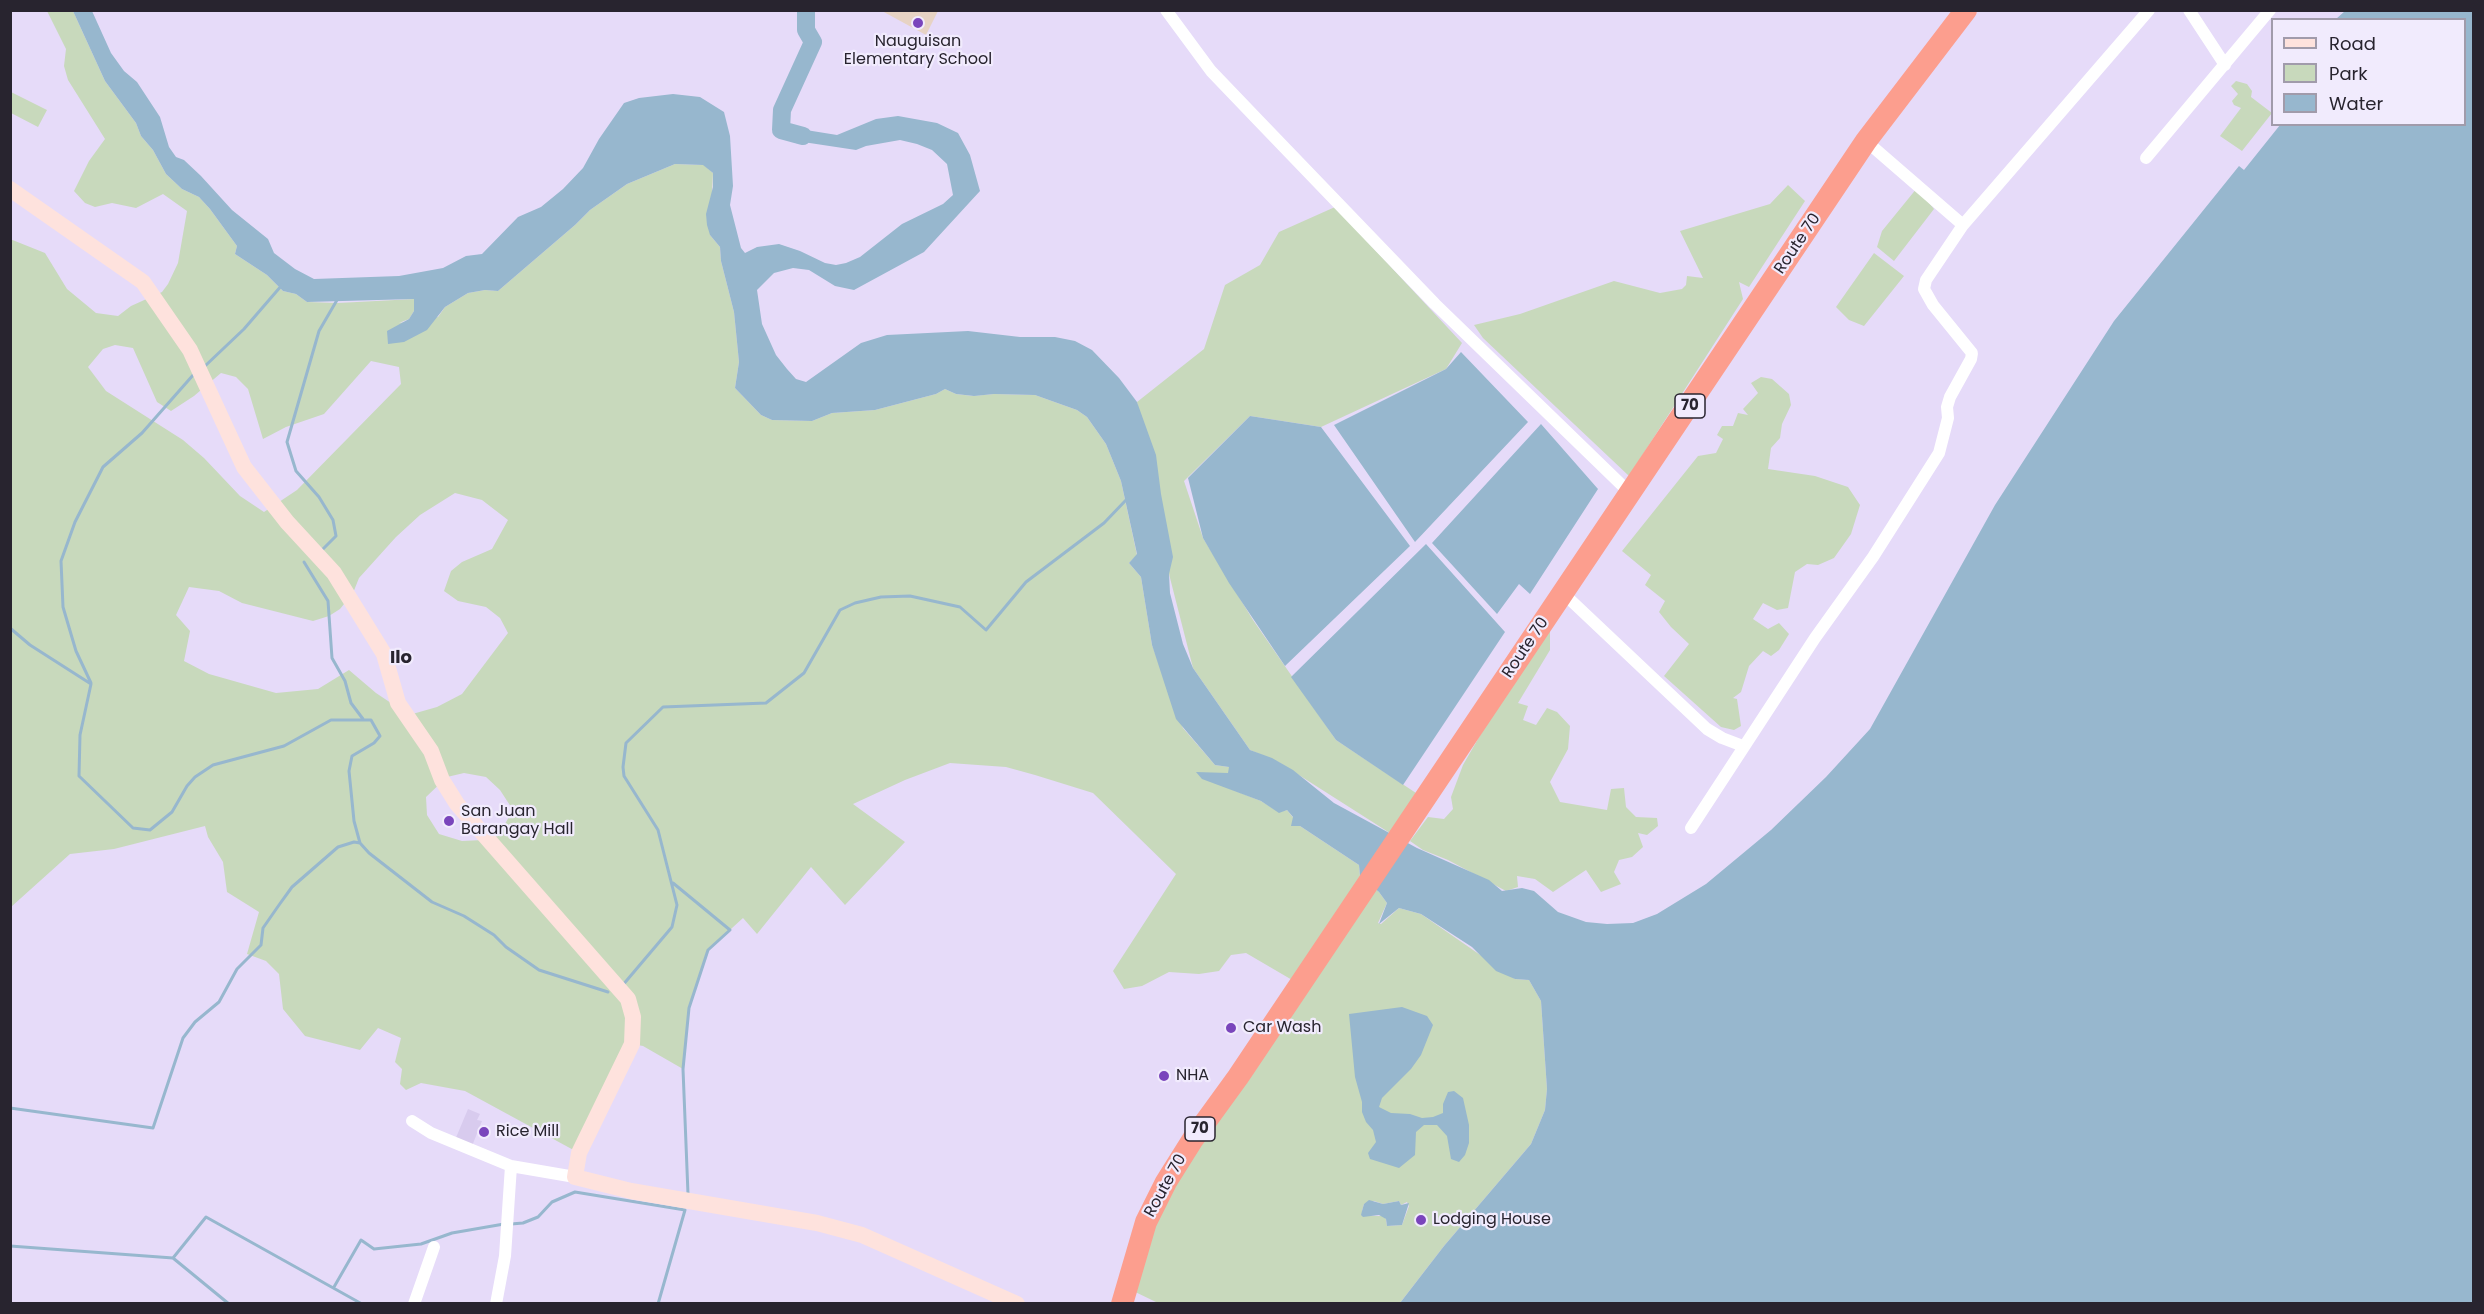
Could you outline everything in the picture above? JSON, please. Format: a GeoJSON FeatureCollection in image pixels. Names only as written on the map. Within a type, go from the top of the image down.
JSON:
{"type":"FeatureCollection","features":[{"type":"Feature","properties":{"kind":"highway","name":"Route 70"},"geometry":{"type":"LineString","coordinates":[[1122,1304],[1146,1222],[1166,1182],[1631,494],[1866,141],[1966,10]]}},
{"type":"Feature","properties":{"kind":"street"},"geometry":{"type":"LineString","coordinates":[[1166,10],[1211,71],[1257,119],[1435,304],[1631,494]]}},
{"type":"Feature","properties":{"kind":"street"},"geometry":{"type":"LineString","coordinates":[[1691,828],[1815,638],[1873,557],[1939,453],[1948,418],[1947,407],[1950,397],[1972,353],[1933,305],[1924,289],[1926,280],[1963,225],[2148,10]]}},
{"type":"Feature","properties":{"kind":"street"},"geometry":{"type":"LineString","coordinates":[[2189,10],[2225,65]]}},
{"type":"Feature","properties":{"kind":"street"},"geometry":{"type":"LineString","coordinates":[[2146,158],[2270,10]]}},
{"type":"Feature","properties":{"kind":"street"},"geometry":{"type":"LineString","coordinates":[[1866,141],[1963,225]]}},
{"type":"Feature","properties":{"kind":"street"},"geometry":{"type":"LineString","coordinates":[[10,189],[143,282],[190,350],[206,380],[244,467],[265,495],[334,573],[384,654],[398,704],[431,751],[442,780],[457,804],[628,999],[633,1017],[632,1044],[579,1153],[575,1178]]}},
{"type":"Feature","properties":{"kind":"street"},"geometry":{"type":"LineString","coordinates":[[1563,593],[1707,729],[1743,746]]}},
{"type":"Feature","properties":{"kind":"street"},"geometry":{"type":"LineString","coordinates":[[412,1121],[431,1133],[511,1166],[630,1191],[817,1223],[862,1235],[1017,1304]]}},
{"type":"Feature","properties":{"kind":"street"},"geometry":{"type":"LineString","coordinates":[[496,1304],[505,1256],[511,1166]]}},
{"type":"Feature","properties":{"kind":"street"},"geometry":{"type":"LineString","coordinates":[[414,1304],[434,1247]]}},
{"type":"Feature","properties":{"kind":"shaded area","name":"Nauguisan Elementary School"},"geometry":{"type":"Polygon","coordinates":[[[882,11],[938,11],[926,35],[882,11]]]}},
{"type":"Feature","properties":{"kind":"shaded area"},"geometry":{"type":"Polygon","coordinates":[[[468,1109],[480,1114],[477,1120],[482,1121],[472,1146],[455,1140],[468,1109]]]}},
{"type":"Feature","properties":{"kind":"green space"},"geometry":{"type":"Polygon","coordinates":[[[47,11],[73,11],[105,81],[136,123],[141,136],[153,150],[166,174],[182,189],[199,197],[210,209],[237,246],[235,254],[267,275],[283,291],[296,294],[307,302],[338,303],[414,299],[414,311],[409,319],[399,323],[438,317],[445,307],[468,293],[485,290],[498,291],[590,210],[627,184],[675,164],[704,165],[713,173],[710,235],[720,247],[721,261],[734,312],[739,362],[735,388],[761,415],[772,420],[812,421],[832,413],[875,410],[936,394],[945,389],[956,394],[973,396],[1035,395],[1077,410],[1087,417],[1106,444],[1121,481],[1137,555],[1129,563],[1141,577],[1152,645],[1167,686],[1183,728],[1215,765],[1229,767],[1229,773],[1214,773],[1223,786],[1261,801],[1279,812],[1287,810],[1300,826],[1359,865],[1360,876],[1379,892],[1387,903],[1378,923],[1381,924],[1399,908],[1421,914],[1515,979],[1529,980],[1541,1001],[1547,1089],[1545,1110],[1531,1144],[1444,1246],[1400,1303],[1158,1303],[1127,1288],[1146,1222],[1299,984],[1246,953],[1231,955],[1219,971],[1199,974],[1169,972],[1142,986],[1124,989],[1113,971],[1176,874],[1093,793],[1035,775],[1006,767],[950,763],[905,780],[853,804],[905,842],[845,905],[811,867],[757,934],[743,918],[708,950],[689,1008],[683,1069],[643,1046],[632,1044],[579,1153],[465,1091],[421,1083],[406,1090],[400,1084],[402,1069],[395,1062],[401,1038],[378,1028],[360,1050],[305,1036],[283,1009],[279,974],[266,961],[247,954],[259,912],[227,892],[223,862],[208,837],[205,826],[114,849],[70,854],[11,907],[10,239],[45,253],[67,289],[96,313],[118,316],[131,306],[162,292],[168,284],[178,263],[187,211],[163,194],[136,208],[112,203],[95,207],[85,203],[74,191],[89,161],[105,139],[68,80],[64,66],[66,49],[47,11]],[[115,345],[103,349],[88,367],[106,391],[183,440],[204,458],[240,496],[264,512],[297,490],[401,384],[399,367],[371,361],[324,414],[286,427],[263,439],[248,389],[236,377],[221,373],[194,396],[171,411],[157,402],[133,348],[115,345]],[[455,493],[420,515],[396,537],[359,578],[353,593],[340,609],[329,616],[313,621],[242,603],[219,591],[189,587],[176,615],[190,631],[184,661],[209,674],[276,693],[318,689],[349,670],[376,693],[409,715],[437,707],[462,694],[508,633],[500,618],[486,607],[458,601],[444,591],[451,571],[462,562],[492,549],[508,520],[482,500],[455,493]],[[464,773],[447,777],[426,797],[427,815],[439,834],[462,841],[483,840],[502,829],[513,810],[500,790],[486,777],[464,773]],[[1374,1201],[1364,1204],[1362,1211],[1370,1216],[1383,1216],[1387,1226],[1402,1225],[1409,1206],[1407,1202],[1401,1205],[1399,1201],[1383,1204],[1374,1201]]]}},
{"type":"Feature","properties":{"kind":"green space"},"geometry":{"type":"Polygon","coordinates":[[[2236,81],[2247,84],[2252,91],[2251,97],[2271,112],[2242,151],[2220,136],[2241,108],[2234,105],[2232,101],[2238,94],[2231,86],[2236,81]]]}},
{"type":"Feature","properties":{"kind":"green space"},"geometry":{"type":"Polygon","coordinates":[[[11,92],[47,110],[38,127],[11,113],[11,92]]]}},
{"type":"Feature","properties":{"kind":"green space"},"geometry":{"type":"Polygon","coordinates":[[[1788,185],[1805,201],[1749,287],[1739,282],[1743,299],[1629,476],[1483,338],[1474,325],[1520,314],[1614,281],[1660,293],[1682,289],[1686,285],[1687,276],[1703,278],[1680,231],[1770,204],[1788,185]]]}},
{"type":"Feature","properties":{"kind":"green space"},"geometry":{"type":"Polygon","coordinates":[[[1917,188],[1934,209],[1894,261],[1877,247],[1882,231],[1917,188]]]}},
{"type":"Feature","properties":{"kind":"green space"},"geometry":{"type":"Polygon","coordinates":[[[1335,207],[1462,343],[1446,369],[1321,427],[1250,416],[1184,481],[1203,538],[1253,620],[1336,740],[1416,793],[1393,835],[1280,763],[1250,750],[1193,668],[1169,574],[1137,402],[1204,349],[1225,285],[1260,265],[1279,232],[1335,207]]]}},
{"type":"Feature","properties":{"kind":"green space"},"geometry":{"type":"Polygon","coordinates":[[[1874,253],[1904,276],[1864,326],[1849,320],[1836,307],[1874,253]]]}},
{"type":"Feature","properties":{"kind":"green space"},"geometry":{"type":"Polygon","coordinates":[[[1761,377],[1772,379],[1789,394],[1791,405],[1782,424],[1780,438],[1771,448],[1768,469],[1815,476],[1848,487],[1860,505],[1851,534],[1834,558],[1818,565],[1807,564],[1795,572],[1788,608],[1777,610],[1763,603],[1753,619],[1768,629],[1779,623],[1789,634],[1779,650],[1771,656],[1763,651],[1749,666],[1741,692],[1733,698],[1737,699],[1741,726],[1734,730],[1721,727],[1664,676],[1689,644],[1659,612],[1665,601],[1645,585],[1651,575],[1622,551],[1698,456],[1716,453],[1723,439],[1717,435],[1722,426],[1733,426],[1738,413],[1748,415],[1743,409],[1758,393],[1751,383],[1761,377]]]}},
{"type":"Feature","properties":{"kind":"green space"},"geometry":{"type":"Polygon","coordinates":[[[1550,628],[1550,650],[1518,703],[1528,706],[1523,720],[1536,725],[1547,708],[1557,712],[1570,726],[1568,749],[1550,782],[1560,802],[1607,810],[1611,789],[1624,788],[1626,807],[1636,817],[1657,818],[1658,826],[1647,835],[1638,833],[1643,847],[1632,857],[1619,860],[1614,872],[1621,884],[1601,892],[1586,870],[1553,892],[1535,879],[1517,876],[1518,887],[1506,891],[1448,860],[1423,850],[1410,841],[1428,817],[1444,819],[1453,809],[1451,797],[1463,765],[1497,706],[1550,628]]]}},
{"type":"Feature","properties":{"kind":"water"},"geometry":{"type":"Polygon","coordinates":[[[73,11],[92,11],[111,53],[124,71],[137,82],[160,117],[169,147],[176,157],[184,160],[232,210],[268,239],[274,253],[295,269],[314,279],[399,276],[443,268],[466,256],[482,254],[518,217],[541,207],[563,189],[583,168],[599,139],[624,103],[639,98],[673,94],[700,97],[724,112],[730,136],[733,186],[730,205],[741,248],[745,253],[757,247],[779,244],[825,263],[836,265],[860,257],[902,224],[943,204],[953,195],[947,164],[932,150],[900,140],[856,150],[803,142],[790,138],[781,130],[791,125],[837,135],[876,119],[898,116],[937,123],[958,133],[970,155],[980,191],[924,252],[854,290],[835,286],[809,270],[793,268],[774,273],[757,290],[762,324],[776,355],[787,369],[796,379],[806,382],[861,343],[887,335],[968,331],[1020,337],[1055,337],[1075,341],[1092,350],[1119,378],[1137,402],[1156,455],[1173,557],[1169,574],[1170,593],[1183,644],[1193,668],[1250,750],[1272,758],[1293,770],[1334,803],[1417,848],[1489,880],[1502,891],[1522,888],[1534,891],[1558,912],[1586,922],[1607,924],[1633,923],[1657,914],[1706,884],[1771,830],[1826,777],[1870,729],[1995,505],[2114,321],[2239,166],[2244,170],[2279,126],[2466,126],[2466,18],[2337,18],[2345,11],[2473,11],[2473,1303],[1400,1303],[1444,1246],[1531,1144],[1545,1110],[1547,1089],[1541,1001],[1529,980],[1515,979],[1496,971],[1472,947],[1421,914],[1399,908],[1379,924],[1387,903],[1379,892],[1360,876],[1359,865],[1300,826],[1291,826],[1293,817],[1287,810],[1279,813],[1261,801],[1202,779],[1196,772],[1228,773],[1229,767],[1215,765],[1176,719],[1152,645],[1141,577],[1129,563],[1137,554],[1121,481],[1106,444],[1087,417],[1077,410],[1035,395],[974,396],[956,394],[945,389],[936,394],[875,410],[832,413],[812,421],[772,420],[761,415],[735,388],[739,362],[734,312],[721,261],[720,247],[710,235],[707,225],[706,214],[713,187],[713,173],[703,165],[675,164],[627,184],[590,210],[498,291],[485,290],[468,293],[445,307],[427,330],[404,342],[388,344],[387,331],[409,319],[414,311],[414,299],[307,302],[296,294],[283,291],[267,275],[235,254],[237,246],[210,209],[199,197],[182,189],[166,174],[153,150],[141,136],[136,123],[105,81],[73,11]]]}},
{"type":"Feature","properties":{"kind":"water"},"geometry":{"type":"Polygon","coordinates":[[[1461,352],[1528,422],[1415,542],[1334,425],[1446,369],[1461,352]]]}},
{"type":"Feature","properties":{"kind":"water"},"geometry":{"type":"Polygon","coordinates":[[[1250,416],[1321,427],[1410,546],[1285,666],[1229,583],[1203,538],[1188,478],[1250,416]]]}},
{"type":"Feature","properties":{"kind":"water"},"geometry":{"type":"Polygon","coordinates":[[[1541,424],[1598,489],[1530,594],[1519,584],[1497,614],[1432,543],[1541,424]]]}},
{"type":"Feature","properties":{"kind":"water"},"geometry":{"type":"Polygon","coordinates":[[[1426,544],[1505,632],[1403,785],[1336,740],[1291,677],[1426,544]]]}},
{"type":"Feature","properties":{"kind":"water"},"geometry":{"type":"Polygon","coordinates":[[[1402,1007],[1427,1016],[1433,1025],[1421,1055],[1411,1069],[1382,1098],[1379,1107],[1391,1113],[1410,1114],[1422,1118],[1433,1117],[1443,1113],[1443,1104],[1448,1092],[1454,1091],[1463,1098],[1469,1125],[1469,1143],[1465,1155],[1459,1162],[1451,1159],[1447,1136],[1437,1125],[1424,1125],[1416,1132],[1415,1155],[1399,1168],[1370,1159],[1368,1153],[1376,1142],[1373,1130],[1366,1122],[1362,1112],[1362,1102],[1355,1077],[1349,1014],[1402,1007]]]}},
{"type":"Feature","properties":{"kind":"water"},"geometry":{"type":"Polygon","coordinates":[[[1369,1200],[1383,1204],[1399,1201],[1401,1205],[1409,1203],[1402,1225],[1387,1226],[1386,1219],[1379,1215],[1363,1217],[1361,1215],[1364,1204],[1369,1200]]]}},
{"type":"Feature","properties":{"kind":"waterway"},"geometry":{"type":"LineString","coordinates":[[803,136],[781,130],[782,110],[813,42],[806,30],[806,10]]}},
{"type":"Feature","properties":{"kind":"waterway"},"geometry":{"type":"LineString","coordinates":[[205,366],[244,329],[282,285]]}},
{"type":"Feature","properties":{"kind":"waterway"},"geometry":{"type":"LineString","coordinates":[[321,551],[336,536],[333,520],[319,497],[296,471],[287,442],[319,331],[337,300]]}},
{"type":"Feature","properties":{"kind":"waterway"},"geometry":{"type":"LineString","coordinates":[[91,683],[76,651],[63,607],[61,561],[75,522],[103,467],[142,433],[194,374]]}},
{"type":"Feature","properties":{"kind":"waterway"},"geometry":{"type":"LineString","coordinates":[[622,986],[672,927],[677,905],[658,830],[624,776],[623,767],[626,743],[663,707],[766,703],[804,673],[840,610],[855,603],[881,597],[910,596],[960,607],[986,630],[1026,582],[1104,523],[1127,499]]}},
{"type":"Feature","properties":{"kind":"waterway"},"geometry":{"type":"LineString","coordinates":[[304,562],[328,601],[332,658],[345,681],[351,703],[363,719]]}},
{"type":"Feature","properties":{"kind":"waterway"},"geometry":{"type":"LineString","coordinates":[[10,628],[30,645],[91,684],[80,735],[79,776],[133,828],[150,830],[172,812],[195,777],[213,765],[284,746],[331,720],[371,720],[380,736],[374,743],[352,756],[349,771],[354,821],[360,843],[369,853],[432,902],[464,916],[494,935],[506,947],[539,970],[608,992]]}},
{"type":"Feature","properties":{"kind":"waterway"},"geometry":{"type":"LineString","coordinates":[[10,1108],[153,1128],[183,1038],[195,1022],[219,1002],[237,969],[261,945],[263,928],[292,887],[338,847],[354,842],[360,843]]}},
{"type":"Feature","properties":{"kind":"waterway"},"geometry":{"type":"LineString","coordinates":[[673,883],[730,930],[708,950],[689,1008],[683,1069],[688,1194]]}},
{"type":"Feature","properties":{"kind":"waterway"},"geometry":{"type":"LineString","coordinates":[[511,1224],[523,1223],[538,1217],[552,1202],[575,1192],[685,1210],[658,1304]]}},
{"type":"Feature","properties":{"kind":"waterway"},"geometry":{"type":"LineString","coordinates":[[173,1258],[206,1217],[362,1304]]}},
{"type":"Feature","properties":{"kind":"waterway"},"geometry":{"type":"LineString","coordinates":[[334,1287],[361,1240],[374,1249],[421,1244],[452,1233],[504,1224]]}},
{"type":"Feature","properties":{"kind":"waterway"},"geometry":{"type":"LineString","coordinates":[[10,1246],[173,1258],[229,1304]]}},
{"type":"Feature","properties":{"kind":"place","name":"Nauguisan Elementary School"},"geometry":{"type":"Point","coordinates":[918,23]}},
{"type":"Feature","properties":{"kind":"place","name":"San Juan Barangay Hall"},"geometry":{"type":"Point","coordinates":[449,821]}},
{"type":"Feature","properties":{"kind":"place","name":"Car Wash"},"geometry":{"type":"Point","coordinates":[1231,1028]}},
{"type":"Feature","properties":{"kind":"place","name":"NHA"},"geometry":{"type":"Point","coordinates":[1164,1076]}},
{"type":"Feature","properties":{"kind":"place","name":"Rice Mill"},"geometry":{"type":"Point","coordinates":[484,1132]}},
{"type":"Feature","properties":{"kind":"place","name":"Lodging House"},"geometry":{"type":"Point","coordinates":[1421,1220]}},
{"type":"Feature","properties":{"kind":"district","name":"Ilo"},"geometry":{"type":"Point","coordinates":[401,658]}}]}
